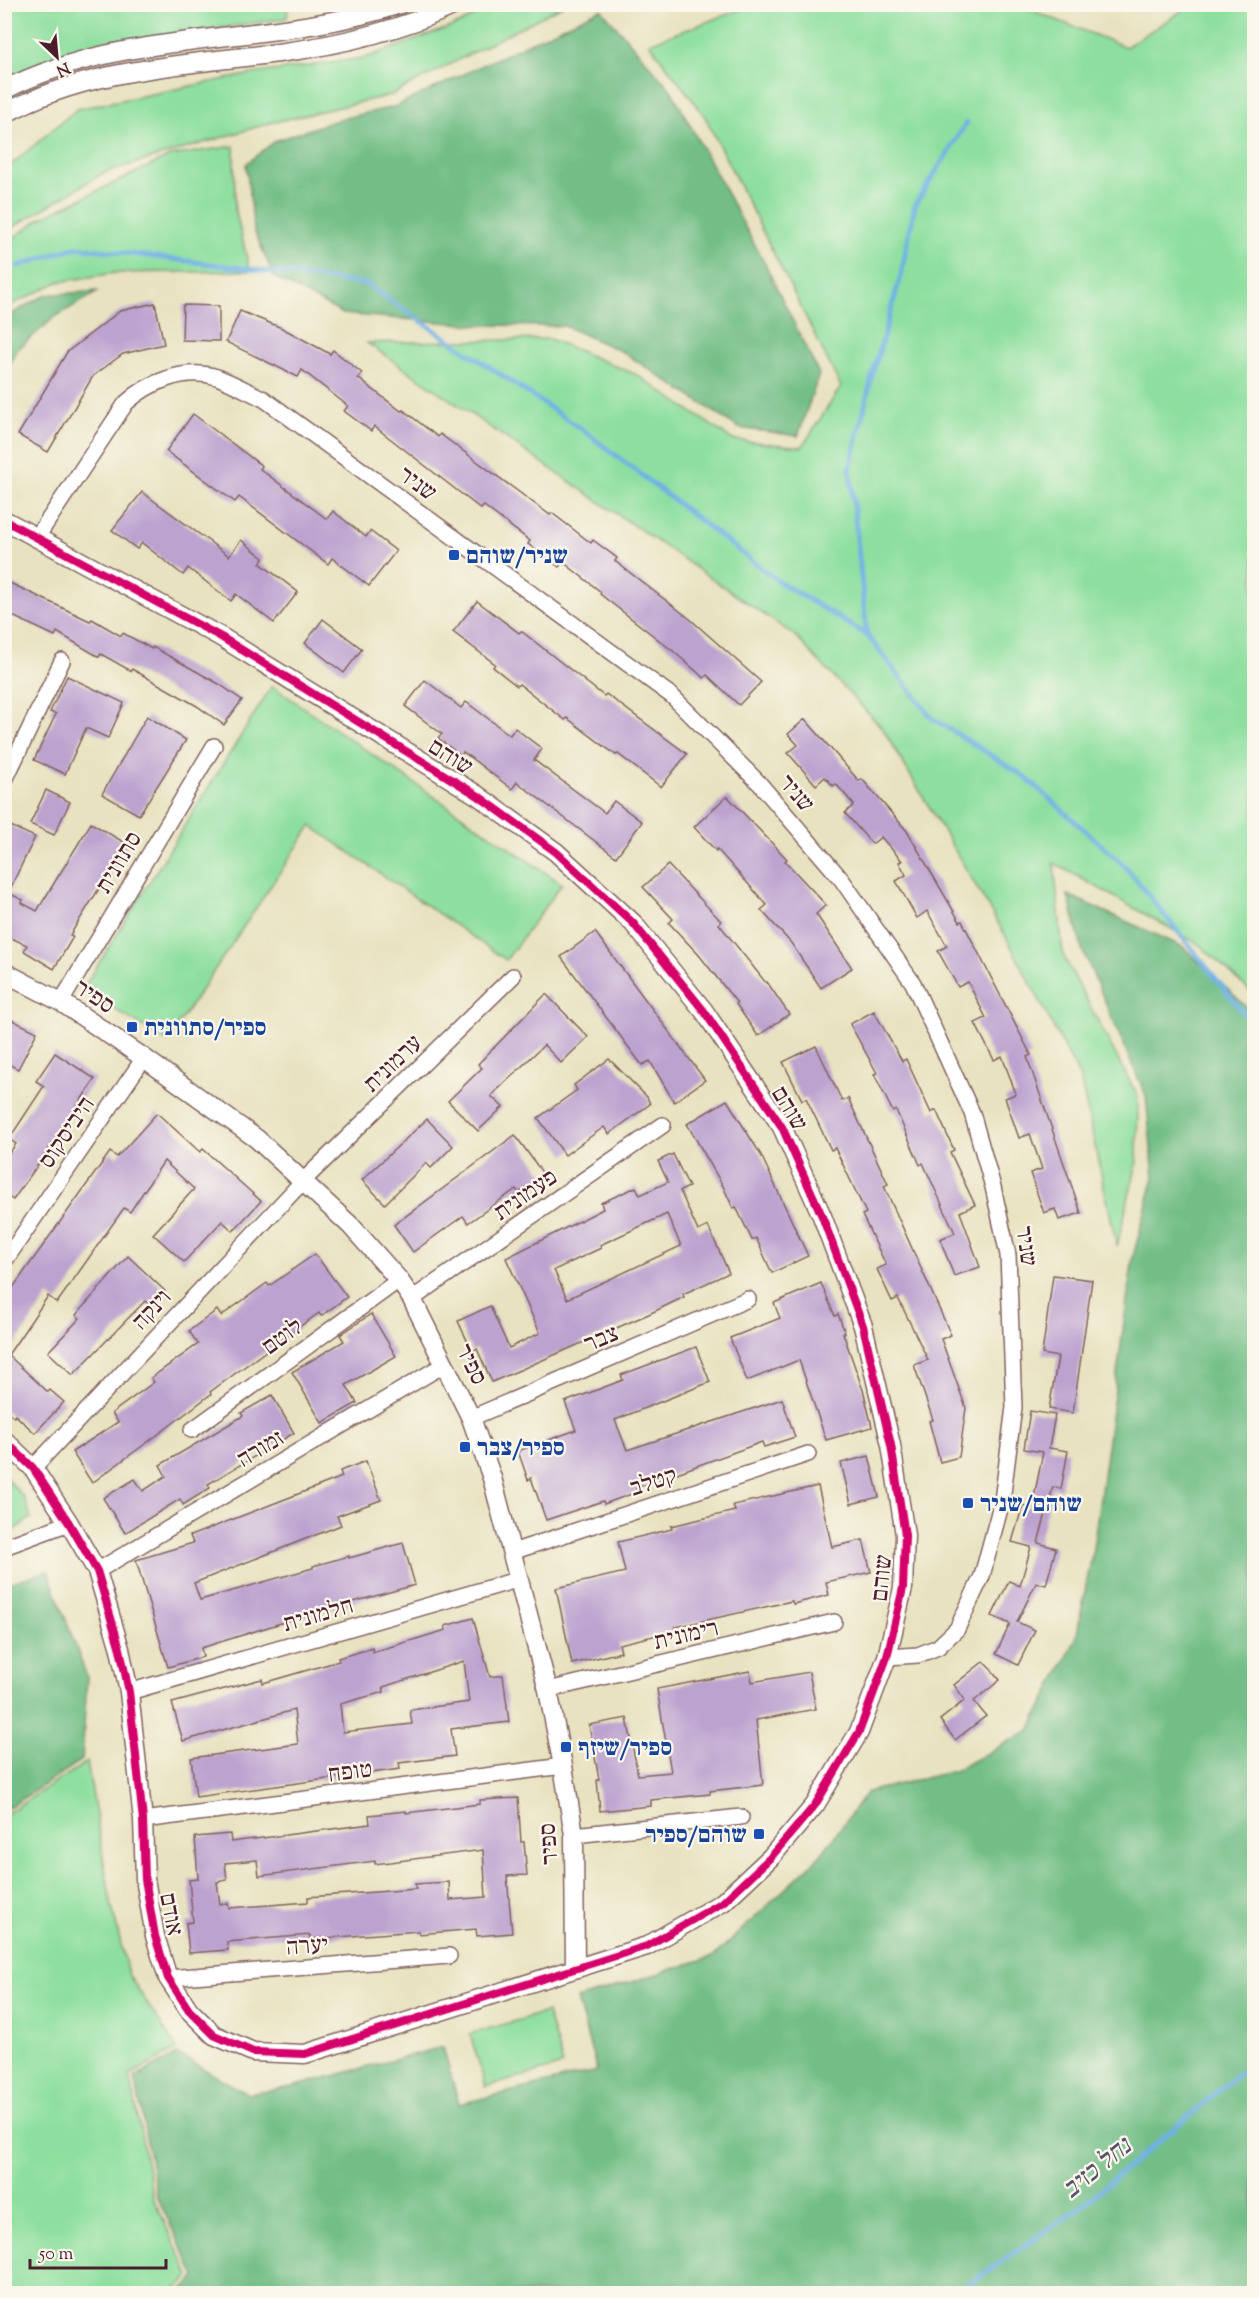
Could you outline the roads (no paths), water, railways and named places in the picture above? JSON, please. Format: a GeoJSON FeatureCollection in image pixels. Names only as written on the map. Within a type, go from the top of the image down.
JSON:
{"type":"FeatureCollection","features":[{"type":"Feature","properties":{"kind":"street"},"geometry":{"type":"LineString","coordinates":[[4,90],[52,69],[112,53],[141,47],[307,27],[400,4]]}},
{"type":"Feature","properties":{"kind":"street"},"geometry":{"type":"LineString","coordinates":[[4,114],[40,97],[96,78],[320,46],[395,28],[457,4]]}},
{"type":"Feature","properties":{"kind":"street","name":"שניר"},"geometry":{"type":"LineString","coordinates":[[37,537],[126,403],[142,388],[174,377],[199,374],[217,377],[264,399],[672,696],[760,784],[842,880],[913,983],[972,1113],[993,1187],[1008,1255],[1014,1407],[1002,1501],[982,1576],[957,1629],[938,1647],[918,1655],[887,1658]]}},
{"type":"Feature","properties":{"kind":"street","name":"שוהם"},"geometry":{"type":"LineString","coordinates":[[4,520],[221,637],[477,795],[556,852],[633,923],[704,1011],[782,1127],[822,1216],[863,1326],[891,1445],[905,1535],[903,1588],[887,1658],[859,1732],[815,1805],[771,1857],[723,1902],[647,1946],[575,1968]]}},
{"type":"Feature","properties":{"kind":"street"},"geometry":{"type":"LineString","coordinates":[[4,782],[62,661]]}},
{"type":"Feature","properties":{"kind":"street","name":"סתוונית"},"geometry":{"type":"LineString","coordinates":[[61,1002],[214,746]]}},
{"type":"Feature","properties":{"kind":"street","name":"ספיר"},"geometry":{"type":"LineString","coordinates":[[4,972],[61,1002],[257,1139],[351,1226],[399,1280],[412,1299],[471,1418],[492,1478],[548,1690],[574,1835],[575,1968]]}},
{"type":"Feature","properties":{"kind":"street","name":"ערמונית"},"geometry":{"type":"LineString","coordinates":[[303,1181],[513,976]]}},
{"type":"Feature","properties":{"kind":"street","name":"היביסקוס"},"geometry":{"type":"LineString","coordinates":[[4,1262],[144,1058]]}},
{"type":"Feature","properties":{"kind":"street","name":"פעמונית"},"geometry":{"type":"LineString","coordinates":[[412,1299],[663,1125]]}},
{"type":"Feature","properties":{"kind":"street","name":"וינקה"},"geometry":{"type":"LineString","coordinates":[[33,1467],[303,1181]]}},
{"type":"Feature","properties":{"kind":"street","name":"לוטם"},"geometry":{"type":"LineString","coordinates":[[192,1430],[399,1280]]}},
{"type":"Feature","properties":{"kind":"street","name":"צבר"},"geometry":{"type":"LineString","coordinates":[[471,1418],[748,1299]]}},
{"type":"Feature","properties":{"kind":"street","name":"זמורה"},"geometry":{"type":"LineString","coordinates":[[97,1571],[445,1364]]}},
{"type":"Feature","properties":{"kind":"street","name":"אודם"},"geometry":{"type":"LineString","coordinates":[[4,1440],[33,1467],[97,1571],[120,1649],[129,1692],[143,1821],[147,1890],[155,1936],[168,1978],[189,2010],[214,2035],[253,2052],[305,2054],[575,1968]]}},
{"type":"Feature","properties":{"kind":"street","name":"קטלב"},"geometry":{"type":"LineString","coordinates":[[512,1552],[808,1454]]}},
{"type":"Feature","properties":{"kind":"street"},"geometry":{"type":"LineString","coordinates":[[4,1547],[69,1523]]}},
{"type":"Feature","properties":{"kind":"street","name":"חלמונית"},"geometry":{"type":"LineString","coordinates":[[129,1692],[520,1579]]}},
{"type":"Feature","properties":{"kind":"street","name":"רימונית"},"geometry":{"type":"LineString","coordinates":[[548,1690],[834,1622]]}},
{"type":"Feature","properties":{"kind":"street","name":"טופח"},"geometry":{"type":"LineString","coordinates":[[143,1821],[563,1766]]}},
{"type":"Feature","properties":{"kind":"street"},"geometry":{"type":"LineString","coordinates":[[574,1835],[741,1817]]}},
{"type":"Feature","properties":{"kind":"street","name":"יערה"},"geometry":{"type":"LineString","coordinates":[[168,1978],[449,1956]]}},
{"type":"Feature","properties":{"kind":"waterway"},"geometry":{"type":"LineString","coordinates":[[867,635],[850,469],[872,376],[901,275],[915,205],[967,122]]}},
{"type":"Feature","properties":{"kind":"waterway"},"geometry":{"type":"LineString","coordinates":[[18,266],[77,247],[366,284],[583,430],[778,581],[867,635],[932,718],[1024,776],[1125,866],[1254,1026]]}},
{"type":"Feature","properties":{"kind":"waterway","name":"נחל כזיב"},"geometry":{"type":"LineString","coordinates":[[954,2294],[1078,2209],[1254,2061]]}},
{"type":"Feature","properties":{"kind":"place","name":"שניר/שוהם"},"geometry":{"type":"Point","coordinates":[454,555]}},
{"type":"Feature","properties":{"kind":"place","name":"ספיר/סתוונית"},"geometry":{"type":"Point","coordinates":[132,1027]}},
{"type":"Feature","properties":{"kind":"place","name":"ספיר/צבר"},"geometry":{"type":"Point","coordinates":[465,1447]}},
{"type":"Feature","properties":{"kind":"place","name":"שוהם/שניר"},"geometry":{"type":"Point","coordinates":[968,1503]}},
{"type":"Feature","properties":{"kind":"place","name":"ספיר/שיזף"},"geometry":{"type":"Point","coordinates":[566,1747]}},
{"type":"Feature","properties":{"kind":"place","name":"שוהם/ספיר"},"geometry":{"type":"Point","coordinates":[759,1834]}}]}
